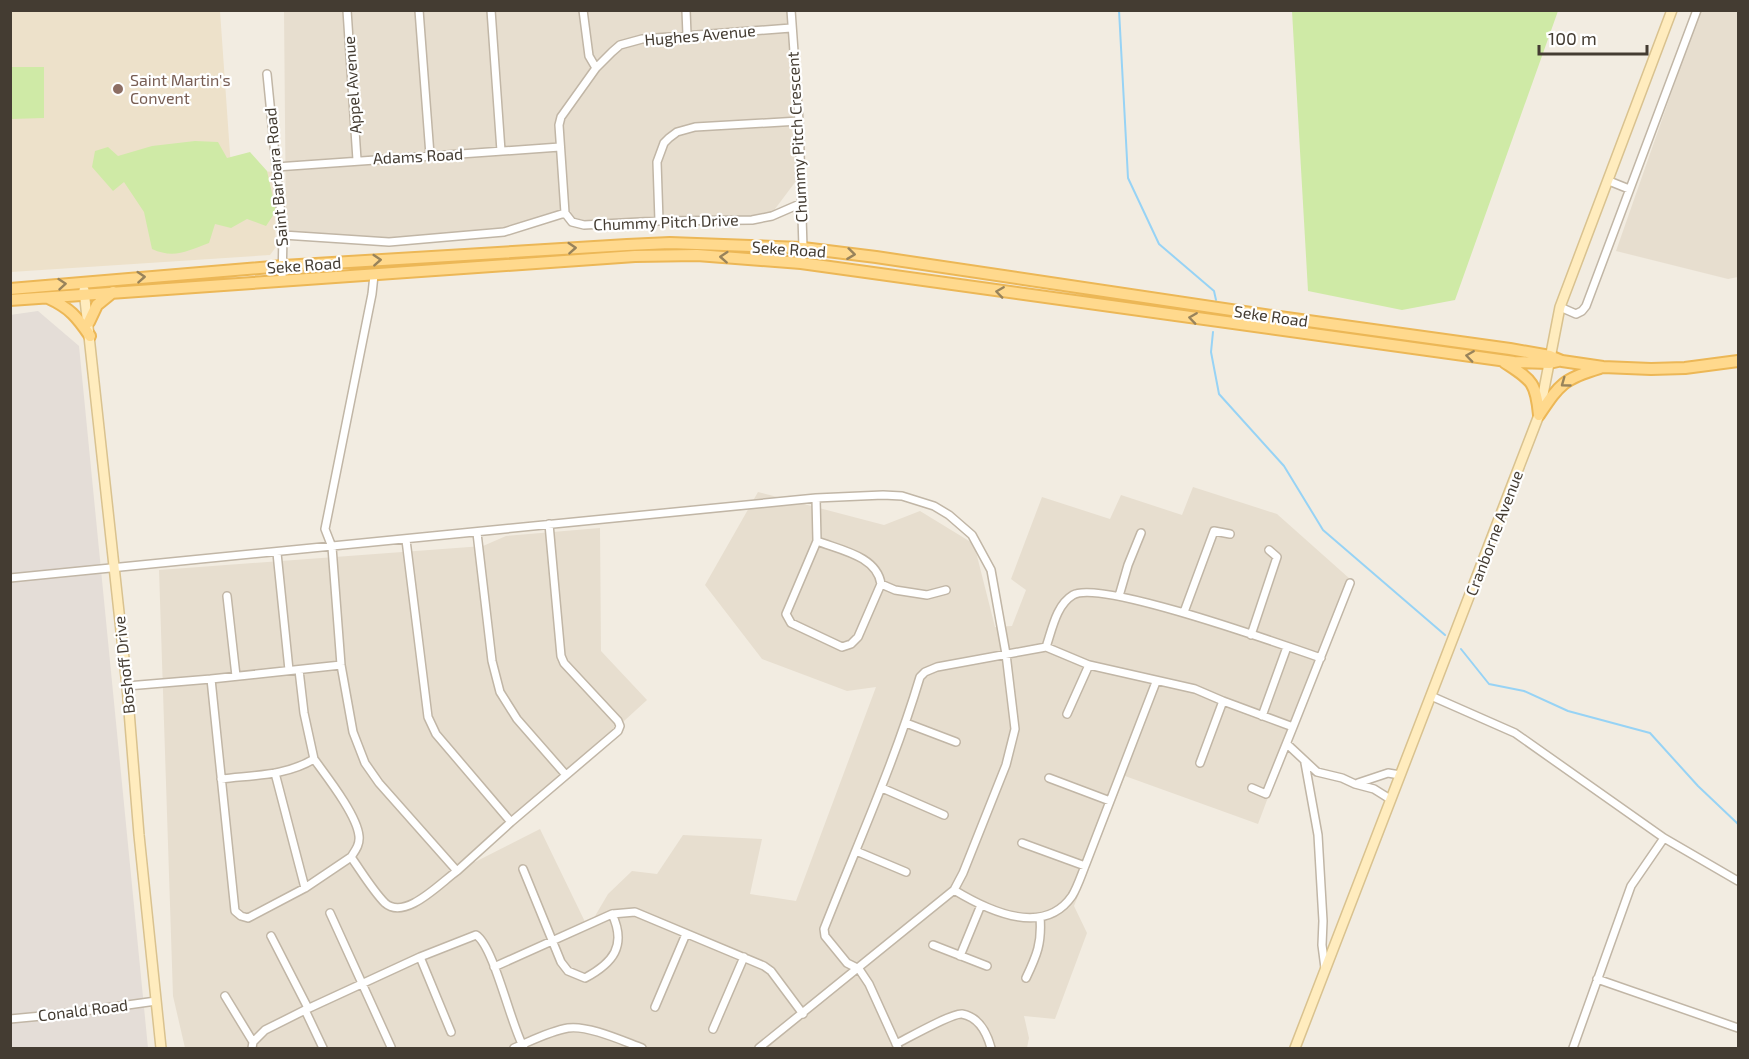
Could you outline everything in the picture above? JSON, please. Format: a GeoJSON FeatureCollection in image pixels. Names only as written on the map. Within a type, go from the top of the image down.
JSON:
{"type":"FeatureCollection","features":[{"type":"Feature","properties":{"kind":"main road","name":"Seke Road"},"geometry":{"type":"LineString","coordinates":[[10,289],[283,266],[627,245],[670,243],[803,248],[1603,367],[1685,368],[1738,361]]}},
{"type":"Feature","properties":{"kind":"main road","name":"Seke Road"},"geometry":{"type":"LineString","coordinates":[[10,300],[635,256],[697,255],[801,263],[1502,360],[1549,360]]}},
{"type":"Feature","properties":{"kind":"main road"},"geometry":{"type":"LineString","coordinates":[[89,322],[97,305],[113,292]]}},
{"type":"Feature","properties":{"kind":"main road"},"geometry":{"type":"LineString","coordinates":[[45,297],[60,303],[76,315],[90,336]]}},
{"type":"Feature","properties":{"kind":"main road"},"geometry":{"type":"LineString","coordinates":[[1502,360],[1532,383],[1537,394],[1539,415]]}},
{"type":"Feature","properties":{"kind":"main road"},"geometry":{"type":"LineString","coordinates":[[1539,415],[1558,387],[1566,380],[1603,367]]}},
{"type":"Feature","properties":{"kind":"street","name":"Appel Avenue"},"geometry":{"type":"LineString","coordinates":[[347,10],[357,160]]}},
{"type":"Feature","properties":{"kind":"street"},"geometry":{"type":"LineString","coordinates":[[419,10],[430,155]]}},
{"type":"Feature","properties":{"kind":"street"},"geometry":{"type":"LineString","coordinates":[[490,10],[501,152]]}},
{"type":"Feature","properties":{"kind":"street"},"geometry":{"type":"LineString","coordinates":[[583,10],[586,46],[596,68]]}},
{"type":"Feature","properties":{"kind":"street"},"geometry":{"type":"LineString","coordinates":[[686,10],[687,35]]}},
{"type":"Feature","properties":{"kind":"street","name":"Chummy Pitch Crescent"},"geometry":{"type":"LineString","coordinates":[[791,10],[799,121],[803,248],[801,263]]}},
{"type":"Feature","properties":{"kind":"street","name":"Cranborne Avenue"},"geometry":{"type":"LineString","coordinates":[[1295,1048],[1539,415],[1560,307],[1672,10]]}},
{"type":"Feature","properties":{"kind":"street"},"geometry":{"type":"LineString","coordinates":[[1560,307],[1576,314],[1586,306],[1696,10]]}},
{"type":"Feature","properties":{"kind":"street","name":"Hughes Avenue"},"geometry":{"type":"LineString","coordinates":[[565,213],[559,125],[561,117],[596,68],[620,45],[630,41],[687,35],[791,28]]}},
{"type":"Feature","properties":{"kind":"street","name":"Saint Barbara Road"},"geometry":{"type":"LineString","coordinates":[[267,74],[283,235],[282,281]]}},
{"type":"Feature","properties":{"kind":"street"},"geometry":{"type":"LineString","coordinates":[[658,220],[657,162],[664,142],[677,132],[695,127],[799,121]]}},
{"type":"Feature","properties":{"kind":"street","name":"Adams Road"},"geometry":{"type":"LineString","coordinates":[[276,166],[560,147]]}},
{"type":"Feature","properties":{"kind":"street"},"geometry":{"type":"LineString","coordinates":[[1609,181],[1629,189]]}},
{"type":"Feature","properties":{"kind":"street","name":"Chummy Pitch Drive"},"geometry":{"type":"LineString","coordinates":[[565,213],[572,222],[584,225],[658,220],[764,219],[802,203]]}},
{"type":"Feature","properties":{"kind":"street"},"geometry":{"type":"LineString","coordinates":[[283,235],[389,242],[504,232],[565,213]]}},
{"type":"Feature","properties":{"kind":"street"},"geometry":{"type":"LineString","coordinates":[[374,275],[325,529],[332,547],[341,665],[353,732],[365,763],[386,791],[457,871]]}},
{"type":"Feature","properties":{"kind":"street","name":"Boshoff Drive"},"geometry":{"type":"LineString","coordinates":[[83,282],[115,568],[161,1048]]}},
{"type":"Feature","properties":{"kind":"street"},"geometry":{"type":"LineString","coordinates":[[10,578],[816,498],[902,496],[934,506],[949,515],[972,535],[991,570],[1015,717],[1013,742],[1006,765],[954,890],[759,1048]]}},
{"type":"Feature","properties":{"kind":"street"},"geometry":{"type":"LineString","coordinates":[[816,498],[817,541],[786,614],[791,623],[842,646],[848,646],[858,637],[881,584],[875,568],[867,561],[817,541]]}},
{"type":"Feature","properties":{"kind":"street"},"geometry":{"type":"LineString","coordinates":[[351,857],[386,903],[400,909],[411,906],[457,871],[618,731],[620,726],[618,721],[564,663],[561,656],[549,524]]}},
{"type":"Feature","properties":{"kind":"street"},"geometry":{"type":"LineString","coordinates":[[1184,612],[1214,531],[1230,534]]}},
{"type":"Feature","properties":{"kind":"street"},"geometry":{"type":"LineString","coordinates":[[477,533],[492,661],[500,692],[517,719],[566,776]]}},
{"type":"Feature","properties":{"kind":"street"},"geometry":{"type":"LineString","coordinates":[[1119,596],[1141,533]]}},
{"type":"Feature","properties":{"kind":"street"},"geometry":{"type":"LineString","coordinates":[[406,540],[428,717],[436,734],[511,822]]}},
{"type":"Feature","properties":{"kind":"street"},"geometry":{"type":"LineString","coordinates":[[1251,634],[1277,557],[1269,550]]}},
{"type":"Feature","properties":{"kind":"street"},"geometry":{"type":"LineString","coordinates":[[277,553],[290,670]]}},
{"type":"Feature","properties":{"kind":"street"},"geometry":{"type":"LineString","coordinates":[[1252,788],[1266,794],[1350,583]]}},
{"type":"Feature","properties":{"kind":"street"},"geometry":{"type":"LineString","coordinates":[[881,584],[895,590],[927,596],[946,590]]}},
{"type":"Feature","properties":{"kind":"street"},"geometry":{"type":"LineString","coordinates":[[1046,647],[1059,610],[1068,598],[1076,593],[1119,596],[1184,612],[1320,658]]}},
{"type":"Feature","properties":{"kind":"street"},"geometry":{"type":"LineString","coordinates":[[227,596],[236,676]]}},
{"type":"Feature","properties":{"kind":"street"},"geometry":{"type":"LineString","coordinates":[[991,1048],[981,1025],[961,1014],[897,1046],[869,984],[859,969],[847,963],[825,936],[824,929],[882,788],[920,677],[937,667],[1046,647],[1089,665],[1195,689],[1293,727]]}},
{"type":"Feature","properties":{"kind":"street"},"geometry":{"type":"LineString","coordinates":[[1262,716],[1287,647]]}},
{"type":"Feature","properties":{"kind":"street"},"geometry":{"type":"LineString","coordinates":[[127,686],[341,665]]}},
{"type":"Feature","properties":{"kind":"street"},"geometry":{"type":"LineString","coordinates":[[1067,714],[1089,665]]}},
{"type":"Feature","properties":{"kind":"street"},"geometry":{"type":"LineString","coordinates":[[211,679],[235,911],[248,918],[305,888],[351,857],[357,849],[359,835],[348,809],[314,759],[304,713],[299,670]]}},
{"type":"Feature","properties":{"kind":"street"},"geometry":{"type":"LineString","coordinates":[[954,890],[981,905],[1011,916],[1040,917],[1058,909],[1072,895],[1156,682]]}},
{"type":"Feature","properties":{"kind":"street"},"geometry":{"type":"LineString","coordinates":[[1431,696],[1515,732],[1664,838],[1738,881]]}},
{"type":"Feature","properties":{"kind":"street"},"geometry":{"type":"LineString","coordinates":[[1200,764],[1223,701]]}},
{"type":"Feature","properties":{"kind":"street"},"geometry":{"type":"LineString","coordinates":[[906,723],[957,742]]}},
{"type":"Feature","properties":{"kind":"street"},"geometry":{"type":"LineString","coordinates":[[1287,744],[1317,772],[1374,789],[1390,799]]}},
{"type":"Feature","properties":{"kind":"street"},"geometry":{"type":"LineString","coordinates":[[221,779],[297,769],[314,759]]}},
{"type":"Feature","properties":{"kind":"street"},"geometry":{"type":"LineString","coordinates":[[1305,763],[1318,835],[1325,968]]}},
{"type":"Feature","properties":{"kind":"street"},"geometry":{"type":"LineString","coordinates":[[275,773],[305,888]]}},
{"type":"Feature","properties":{"kind":"street"},"geometry":{"type":"LineString","coordinates":[[1355,784],[1388,773],[1400,775]]}},
{"type":"Feature","properties":{"kind":"street"},"geometry":{"type":"LineString","coordinates":[[1049,778],[1110,801]]}},
{"type":"Feature","properties":{"kind":"street"},"geometry":{"type":"LineString","coordinates":[[882,788],[944,815]]}},
{"type":"Feature","properties":{"kind":"street"},"geometry":{"type":"LineString","coordinates":[[1573,1048],[1631,886],[1664,838]]}},
{"type":"Feature","properties":{"kind":"street"},"geometry":{"type":"LineString","coordinates":[[1022,843],[1085,866]]}},
{"type":"Feature","properties":{"kind":"street"},"geometry":{"type":"LineString","coordinates":[[856,851],[906,872]]}},
{"type":"Feature","properties":{"kind":"street"},"geometry":{"type":"LineString","coordinates":[[523,869],[564,967],[580,976],[588,977],[603,968],[612,958],[619,928],[612,914]]}},
{"type":"Feature","properties":{"kind":"street"},"geometry":{"type":"LineString","coordinates":[[960,956],[981,905]]}},
{"type":"Feature","properties":{"kind":"street"},"geometry":{"type":"LineString","coordinates":[[494,967],[612,914],[634,912],[755,961],[771,971],[803,1014]]}},
{"type":"Feature","properties":{"kind":"street"},"geometry":{"type":"LineString","coordinates":[[330,913],[391,1047]]}},
{"type":"Feature","properties":{"kind":"street"},"geometry":{"type":"LineString","coordinates":[[1026,978],[1039,951],[1040,917]]}},
{"type":"Feature","properties":{"kind":"street"},"geometry":{"type":"LineString","coordinates":[[225,996],[253,1045],[265,1030],[306,1009],[476,934],[483,941],[494,967],[520,1047],[567,1028],[574,1028],[605,1035],[642,1048]]}},
{"type":"Feature","properties":{"kind":"street"},"geometry":{"type":"LineString","coordinates":[[655,1007],[686,934]]}},
{"type":"Feature","properties":{"kind":"street"},"geometry":{"type":"LineString","coordinates":[[271,936],[323,1048]]}},
{"type":"Feature","properties":{"kind":"street"},"geometry":{"type":"LineString","coordinates":[[933,945],[987,966]]}},
{"type":"Feature","properties":{"kind":"street"},"geometry":{"type":"LineString","coordinates":[[420,957],[451,1032]]}},
{"type":"Feature","properties":{"kind":"street"},"geometry":{"type":"LineString","coordinates":[[713,1029],[744,957]]}},
{"type":"Feature","properties":{"kind":"street"},"geometry":{"type":"LineString","coordinates":[[1598,978],[1738,1028]]}},
{"type":"Feature","properties":{"kind":"street","name":"Conald Road"},"geometry":{"type":"LineString","coordinates":[[10,1019],[63,1014],[156,1000]]}},
{"type":"Feature","properties":{"kind":"shaded area","name":"Saint Martin's Convent"},"geometry":{"type":"Polygon","coordinates":[[[11,11],[220,11],[231,168],[273,172],[276,247],[270,255],[11,272],[11,11]]]}},
{"type":"Feature","properties":{"kind":"shaded area"},"geometry":{"type":"Polygon","coordinates":[[[284,11],[787,11],[799,177],[769,217],[587,221],[564,215],[520,228],[352,242],[286,230],[284,11]]]}},
{"type":"Feature","properties":{"kind":"shaded area"},"geometry":{"type":"Polygon","coordinates":[[[1700,11],[1738,11],[1738,277],[1728,279],[1616,251],[1700,11]]]}},
{"type":"Feature","properties":{"kind":"shaded area"},"geometry":{"type":"Polygon","coordinates":[[[38,311],[79,346],[148,1048],[11,1048],[10,315],[38,311]]]}},
{"type":"Feature","properties":{"kind":"shaded area"},"geometry":{"type":"Polygon","coordinates":[[[1193,487],[1277,514],[1350,579],[1258,824],[1125,776],[1074,906],[1087,933],[1055,1019],[1024,1016],[1029,1038],[1027,1048],[185,1048],[173,996],[159,570],[483,546],[506,536],[600,528],[601,651],[647,700],[474,858],[475,862],[540,829],[588,928],[608,894],[632,871],[657,874],[683,835],[762,839],[750,894],[796,901],[876,687],[847,691],[762,659],[705,585],[758,492],[884,525],[920,511],[974,544],[995,627],[1012,626],[1026,590],[1011,579],[1042,497],[1110,519],[1121,495],[1182,515],[1193,487]]]}},
{"type":"Feature","properties":{"kind":"green space"},"geometry":{"type":"Polygon","coordinates":[[[1292,11],[1558,11],[1455,300],[1402,310],[1308,291],[1292,11]]]}},
{"type":"Feature","properties":{"kind":"green space"},"geometry":{"type":"Polygon","coordinates":[[[11,67],[44,67],[44,118],[11,119],[11,67]]]}},
{"type":"Feature","properties":{"kind":"green space"},"geometry":{"type":"Polygon","coordinates":[[[195,141],[218,142],[227,158],[250,152],[267,171],[276,211],[266,226],[247,219],[231,228],[215,224],[209,243],[180,253],[160,252],[152,249],[144,212],[124,182],[113,191],[92,167],[95,151],[108,147],[118,156],[152,146],[195,141]]]}},
{"type":"Feature","properties":{"kind":"waterway"},"geometry":{"type":"LineString","coordinates":[[1119,10],[1128,178],[1159,244],[1214,291],[1216,300]]}},
{"type":"Feature","properties":{"kind":"waterway"},"geometry":{"type":"LineString","coordinates":[[1213,332],[1211,352],[1219,394],[1284,466],[1323,530],[1445,635]]}},
{"type":"Feature","properties":{"kind":"waterway"},"geometry":{"type":"LineString","coordinates":[[1461,649],[1489,684],[1524,691],[1568,711],[1650,733],[1698,786],[1738,824]]}},
{"type":"Feature","properties":{"kind":"place","name":"Saint Martin's Convent"},"geometry":{"type":"Point","coordinates":[118,89]}}]}
